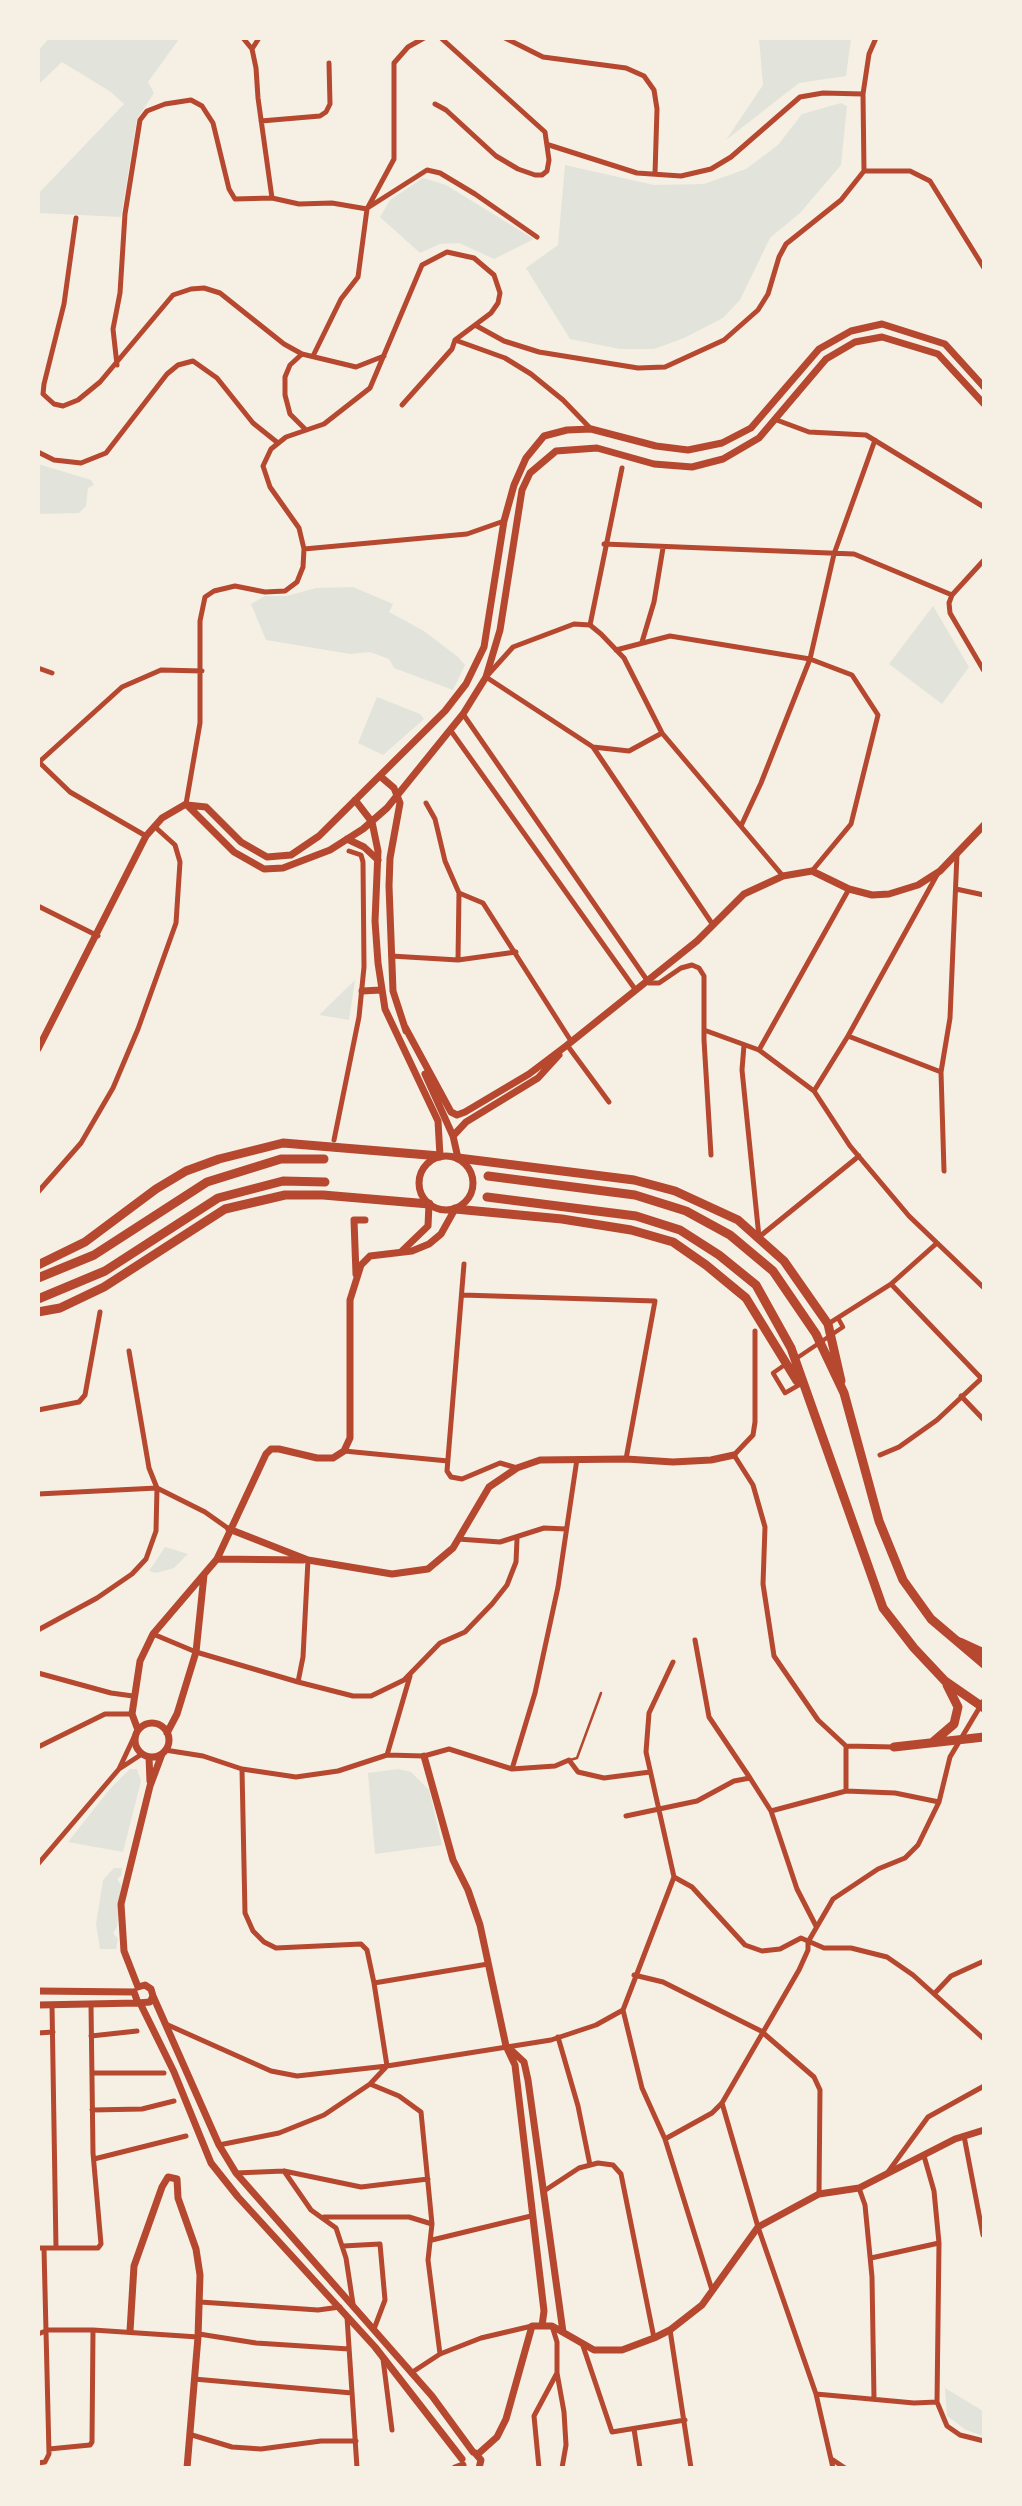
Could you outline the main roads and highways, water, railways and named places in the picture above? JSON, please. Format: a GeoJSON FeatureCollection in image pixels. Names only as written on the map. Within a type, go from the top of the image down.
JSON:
{"type":"FeatureCollection","features":[{"type":"Feature","properties":{"kind":"main road"},"geometry":{"type":"LineString","coordinates":[[39,1262],[85,1242],[156,1189],[186,1171],[219,1159],[283,1143],[440,1156]]}},
{"type":"Feature","properties":{"kind":"main road"},"geometry":{"type":"LineString","coordinates":[[458,1158],[634,1180],[694,1198],[738,1220],[785,1261],[828,1324],[844,1393],[880,1521],[902,1580],[931,1619],[966,1652],[984,1664]]}},
{"type":"Feature","properties":{"kind":"main road"},"geometry":{"type":"LineString","coordinates":[[38,1278],[94,1255],[206,1182],[281,1159],[324,1159]]}},
{"type":"Feature","properties":{"kind":"main road"},"geometry":{"type":"LineString","coordinates":[[488,1176],[635,1195],[686,1211],[730,1235],[773,1271],[816,1334],[844,1393]]}},
{"type":"Feature","properties":{"kind":"main road"},"geometry":{"type":"LineString","coordinates":[[38,1299],[105,1271],[218,1198],[283,1181],[325,1182]]}},
{"type":"Feature","properties":{"kind":"main road"},"geometry":{"type":"LineString","coordinates":[[38,1312],[60,1308],[104,1287],[225,1209],[285,1195],[323,1195],[429,1204]]}},
{"type":"Feature","properties":{"kind":"main road"},"geometry":{"type":"LineString","coordinates":[[487,1197],[636,1216],[680,1230],[719,1255],[755,1285],[791,1348],[883,1608],[914,1648],[945,1681],[984,1708]]}},
{"type":"Feature","properties":{"kind":"main road"},"geometry":{"type":"LineString","coordinates":[[455,1209],[562,1219],[631,1230],[673,1242],[746,1298],[810,1404]]}},
{"type":"Feature","properties":{"kind":"main road"},"geometry":{"type":"LineString","coordinates":[[950,1637],[984,1653]]}},
{"type":"Feature","properties":{"kind":"main road"},"geometry":{"type":"LineString","coordinates":[[931,1742],[954,1724],[958,1706],[945,1681]]}},
{"type":"Feature","properties":{"kind":"main road"},"geometry":{"type":"LineString","coordinates":[[894,1747],[984,1737]]}}]}
